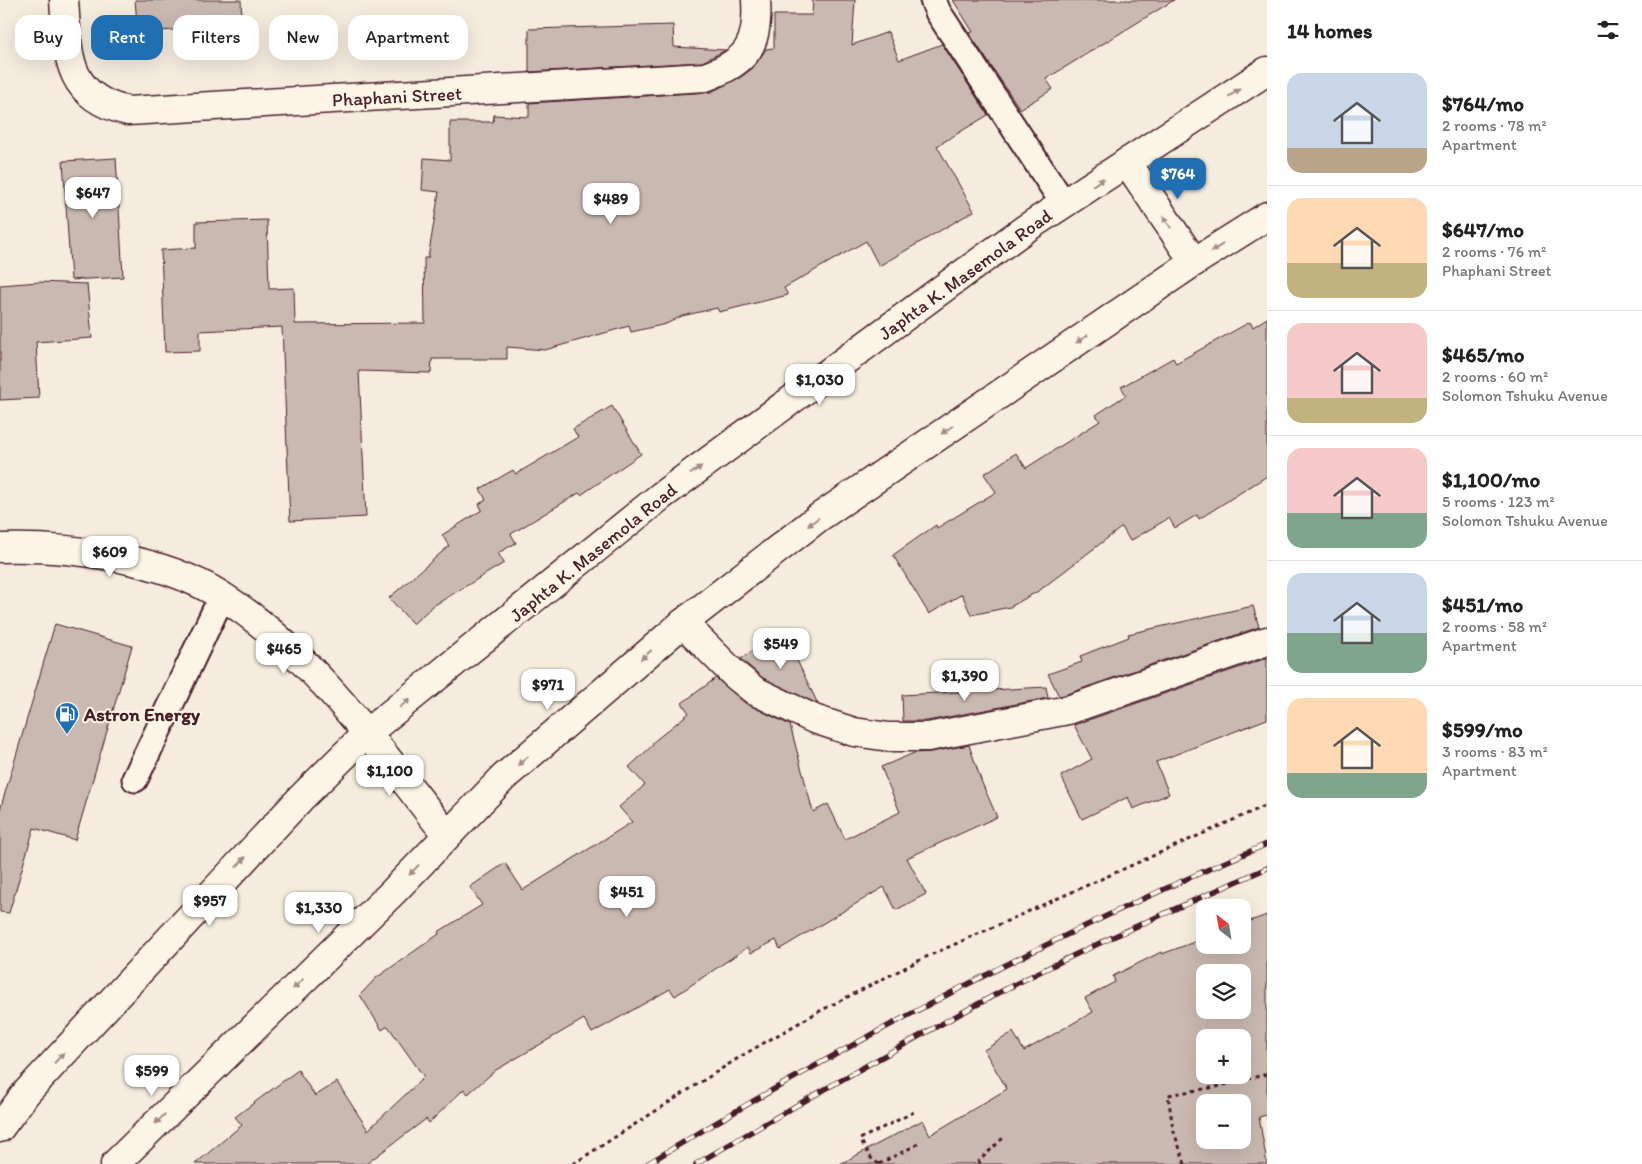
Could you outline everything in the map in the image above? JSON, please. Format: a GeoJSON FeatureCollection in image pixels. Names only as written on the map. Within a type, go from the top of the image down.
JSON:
{"type":"FeatureCollection","features":[{"type":"Feature","properties":{"kind":"main road","name":"Phaphani Street"},"geometry":{"type":"LineString","coordinates":[[64,0],[68,52],[72,69],[80,83],[94,98],[109,107],[128,112],[705,77],[724,71],[742,57],[755,38],[756,0]]}},
{"type":"Feature","properties":{"kind":"main road","name":"Japhta K. Masemola Road"},"geometry":{"type":"LineString","coordinates":[[0,1128],[26,1093],[302,797],[367,733],[661,496],[964,273],[1127,162],[1267,71]]}},
{"type":"Feature","properties":{"kind":"main road"},"geometry":{"type":"LineString","coordinates":[[1127,162],[1194,262]]}},
{"type":"Feature","properties":{"kind":"main road"},"geometry":{"type":"LineString","coordinates":[[115,1164],[393,892],[504,777],[683,623],[818,518],[1194,262],[1267,216]]}},
{"type":"Feature","properties":{"kind":"main road"},"geometry":{"type":"LineString","coordinates":[[0,548],[36,547],[127,559],[171,572],[222,596],[263,626],[291,652],[367,733],[447,835]]}},
{"type":"Feature","properties":{"kind":"main road"},"geometry":{"type":"LineString","coordinates":[[683,623],[735,675],[755,691],[814,719],[854,732],[889,737],[928,737],[1068,710],[1267,641]]}},
{"type":"Feature","properties":{"kind":"lane"},"geometry":{"type":"LineString","coordinates":[[933,0],[938,12],[1064,204]]}},
{"type":"Feature","properties":{"kind":"lane"},"geometry":{"type":"LineString","coordinates":[[135,780],[222,596]]}},
{"type":"Feature","properties":{"kind":"path"},"geometry":{"type":"LineString","coordinates":[[573,1164],[743,1055],[818,1012],[924,958],[1267,805]]}},
{"type":"Feature","properties":{"kind":"path"},"geometry":{"type":"LineString","coordinates":[[1185,1164],[1173,1129],[1168,1095],[1216,1087],[1267,1074]]}},
{"type":"Feature","properties":{"kind":"path"},"geometry":{"type":"LineString","coordinates":[[914,1112],[860,1139],[871,1158],[879,1164],[918,1144]]}},
{"type":"Feature","properties":{"kind":"path"},"geometry":{"type":"LineString","coordinates":[[980,1164],[978,1161],[1004,1137]]}},
{"type":"Feature","properties":{"kind":"building"},"geometry":{"type":"Polygon","coordinates":[[[135,0],[241,0],[242,15],[173,15],[173,30],[163,31],[163,15],[136,15],[135,0]]]}},
{"type":"Feature","properties":{"kind":"building"},"geometry":{"type":"Polygon","coordinates":[[[813,0],[855,0],[852,45],[888,32],[899,60],[942,44],[988,115],[937,146],[974,211],[879,266],[866,241],[784,288],[788,295],[719,312],[717,308],[682,316],[666,324],[631,332],[629,326],[545,350],[507,347],[507,359],[432,359],[431,373],[359,371],[366,517],[290,521],[282,327],[200,331],[200,351],[165,352],[161,250],[196,248],[196,222],[267,220],[269,289],[294,288],[295,324],[425,323],[424,258],[428,258],[439,192],[422,190],[424,158],[450,160],[450,122],[493,122],[494,115],[529,117],[529,103],[711,92],[741,77],[753,68],[766,49],[774,48],[774,15],[812,15],[813,0]]]}},
{"type":"Feature","properties":{"kind":"building"},"geometry":{"type":"Polygon","coordinates":[[[953,0],[1174,0],[1046,79],[1053,89],[1020,109],[969,33],[973,32],[953,0]]]}},
{"type":"Feature","properties":{"kind":"building"},"geometry":{"type":"Polygon","coordinates":[[[673,25],[674,47],[726,50],[702,62],[529,72],[529,29],[673,25]]]}},
{"type":"Feature","properties":{"kind":"building"},"geometry":{"type":"Polygon","coordinates":[[[116,158],[123,277],[71,280],[63,161],[116,158]]]}},
{"type":"Feature","properties":{"kind":"building"},"geometry":{"type":"Polygon","coordinates":[[[39,282],[87,284],[92,338],[36,342],[39,398],[0,400],[0,285],[39,282]]]}},
{"type":"Feature","properties":{"kind":"building"},"geometry":{"type":"Polygon","coordinates":[[[1267,318],[1267,476],[1199,519],[1197,515],[1175,528],[1169,518],[1130,541],[1122,527],[1040,590],[1010,607],[971,615],[962,594],[929,614],[893,555],[936,525],[937,528],[996,492],[984,474],[1016,453],[1026,468],[1100,421],[1096,415],[1126,395],[1121,387],[1173,358],[1176,363],[1250,322],[1253,327],[1267,318]]]}},
{"type":"Feature","properties":{"kind":"building"},"geometry":{"type":"Polygon","coordinates":[[[612,406],[641,454],[581,495],[579,493],[511,534],[516,543],[498,553],[504,563],[433,606],[413,624],[389,598],[449,546],[442,535],[482,510],[479,504],[486,500],[480,489],[513,470],[516,474],[578,437],[573,429],[612,406]]]}},
{"type":"Feature","properties":{"kind":"building"},"geometry":{"type":"Polygon","coordinates":[[[1253,606],[1259,627],[1064,695],[1059,696],[1048,674],[1082,662],[1080,656],[1129,637],[1128,634],[1253,606]]]}},
{"type":"Feature","properties":{"kind":"building"},"geometry":{"type":"Polygon","coordinates":[[[55,624],[132,646],[75,840],[34,828],[9,913],[0,912],[0,810],[55,624]]]}},
{"type":"Feature","properties":{"kind":"building"},"geometry":{"type":"Polygon","coordinates":[[[789,644],[818,704],[763,678],[741,659],[760,645],[766,655],[789,644]]]}},
{"type":"Feature","properties":{"kind":"building"},"geometry":{"type":"Polygon","coordinates":[[[1267,658],[1267,719],[1156,762],[1169,794],[1133,809],[1128,797],[1082,819],[1061,776],[1092,759],[1074,725],[1267,658]]]}},
{"type":"Feature","properties":{"kind":"building"},"geometry":{"type":"Polygon","coordinates":[[[716,678],[745,703],[790,725],[813,812],[828,804],[845,839],[900,812],[881,767],[914,753],[969,745],[982,783],[997,817],[907,858],[926,894],[896,910],[884,887],[780,949],[776,940],[751,953],[748,947],[675,996],[670,989],[592,1033],[584,1019],[496,1070],[468,1094],[464,1089],[429,1123],[426,1119],[366,1164],[195,1164],[242,1125],[235,1117],[298,1070],[315,1096],[337,1082],[368,1130],[424,1077],[388,1026],[382,1030],[360,995],[376,978],[439,934],[438,932],[482,905],[470,887],[505,863],[523,890],[632,822],[619,807],[645,785],[629,767],[653,745],[652,743],[689,713],[682,703],[716,678]]]}},
{"type":"Feature","properties":{"kind":"building"},"geometry":{"type":"Polygon","coordinates":[[[1046,687],[1048,698],[927,721],[903,721],[902,695],[1046,687]]]}},
{"type":"Feature","properties":{"kind":"building"},"geometry":{"type":"Polygon","coordinates":[[[1267,915],[1267,1115],[1259,1117],[1267,1164],[840,1164],[923,1120],[930,1135],[1007,1089],[984,1050],[1013,1032],[1024,1051],[1093,1012],[1085,998],[1115,982],[1113,976],[1161,952],[1162,954],[1196,941],[1196,954],[1251,954],[1251,921],[1267,915]]]}},
{"type":"Feature","properties":{"kind":"railway"},"geometry":{"type":"LineString","coordinates":[[647,1164],[798,1076],[951,993],[1107,915],[1267,844]]}},
{"type":"Feature","properties":{"kind":"railway"},"geometry":{"type":"LineString","coordinates":[[696,1164],[850,1075],[1006,989],[1103,942],[1267,868]]}},
{"type":"Feature","properties":{"kind":"place","name":"Astron Energy"},"geometry":{"type":"Point","coordinates":[67,735]}}]}
